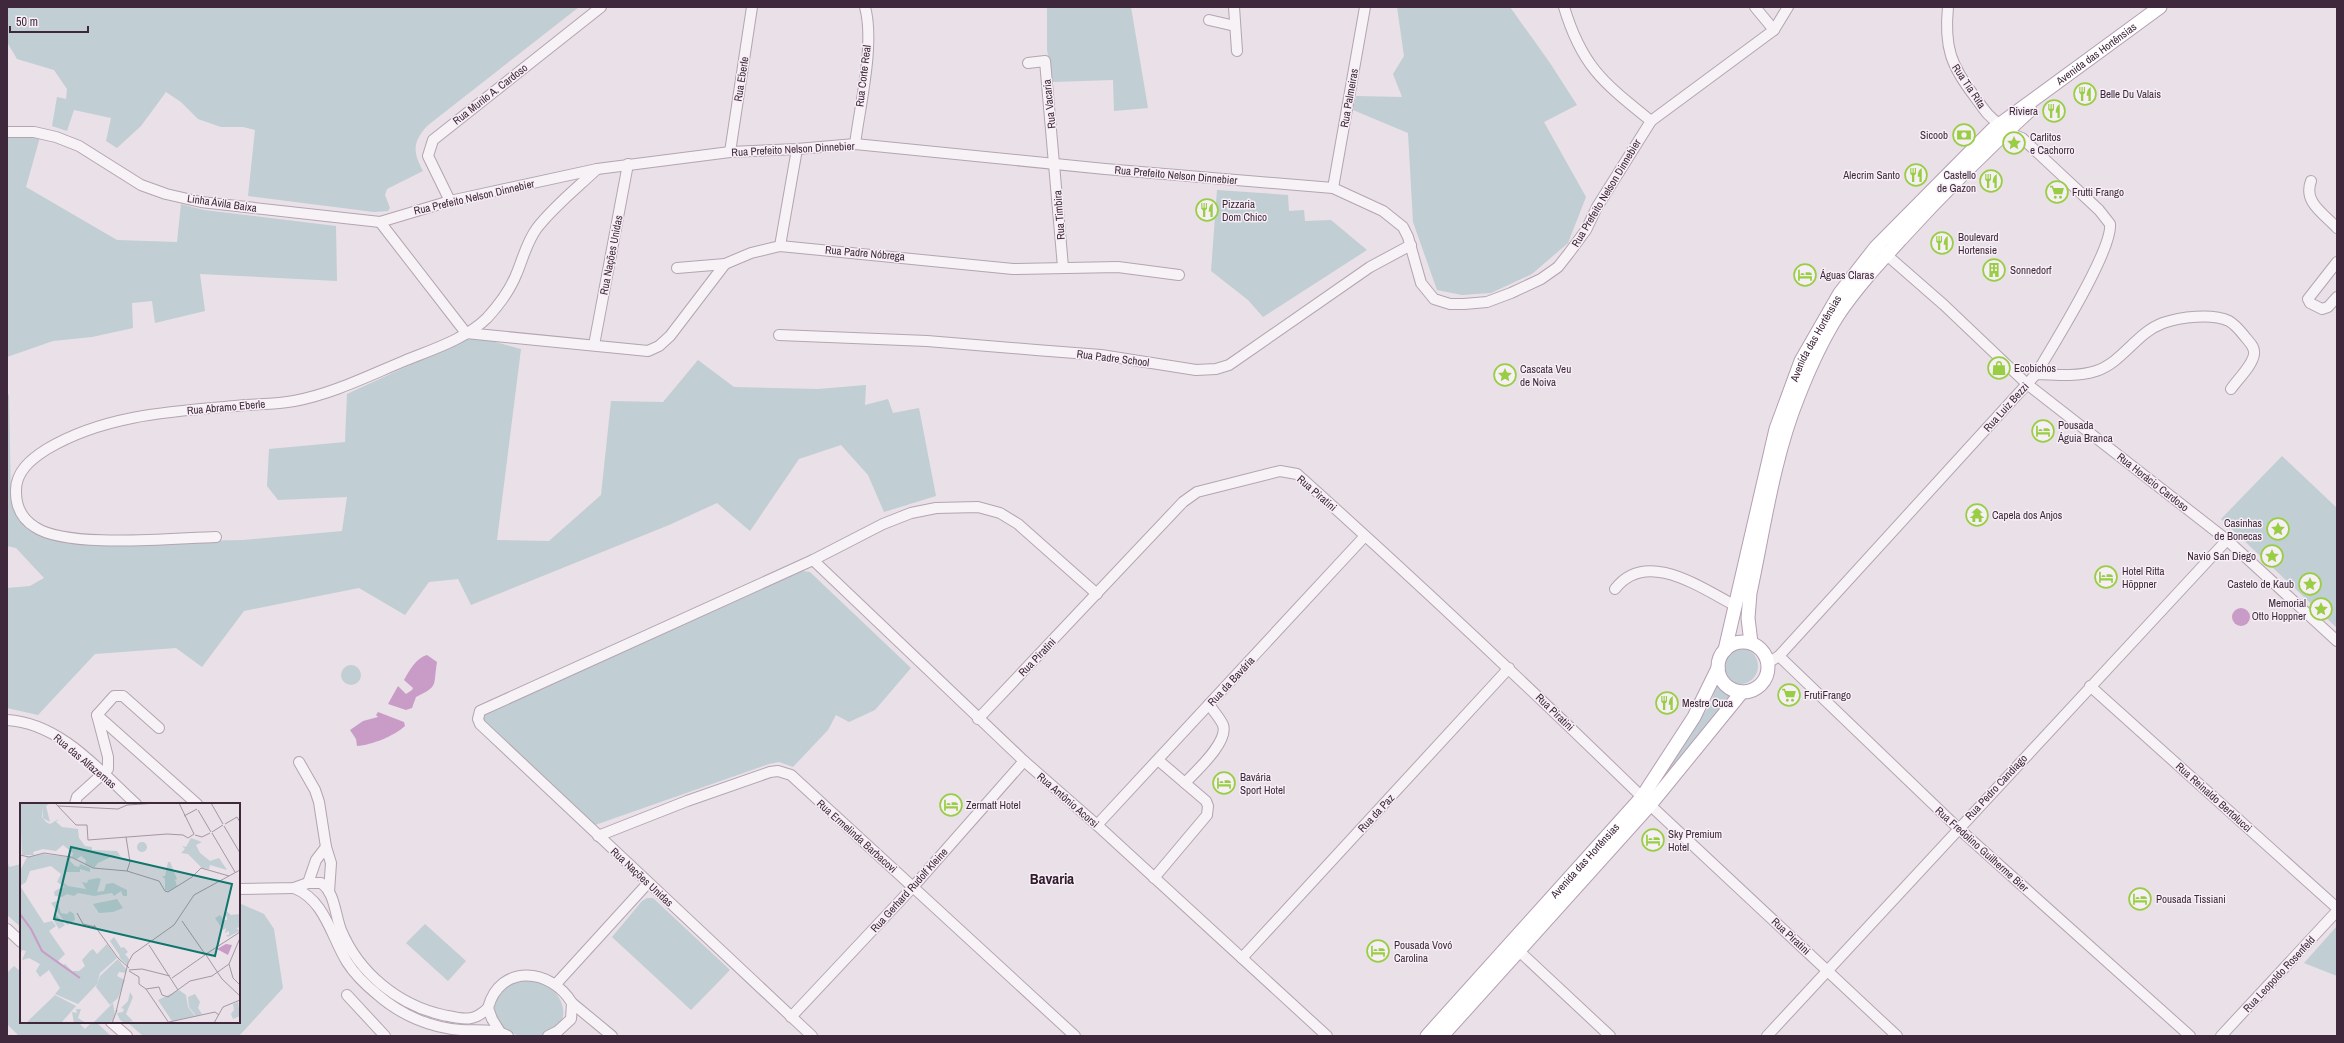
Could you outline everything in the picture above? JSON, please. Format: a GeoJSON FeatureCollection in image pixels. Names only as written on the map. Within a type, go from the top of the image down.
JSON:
{"type":"FeatureCollection","features":[{"type":"Feature","properties":{"kind":"main road","name":"Avenida das Hortênsias"},"geometry":{"type":"LineString","coordinates":[[1750,643],[1748,618],[1750,593],[1783,444],[1798,398],[1837,316],[1882,251],[1997,126],[2160,7]]}},
{"type":"Feature","properties":{"kind":"main road","name":"Avenida das Hortênsias"},"geometry":{"type":"LineString","coordinates":[[1997,126],[2016,123],[2053,86]]}},
{"type":"Feature","properties":{"kind":"main road"},"geometry":{"type":"LineString","coordinates":[[2016,123],[2017,117],[2036,97]]}},
{"type":"Feature","properties":{"kind":"main road","name":"Avenida das Hortênsias"},"geometry":{"type":"LineString","coordinates":[[1725,650],[1774,436],[1800,361],[1827,314],[1855,273],[1882,251],[1992,145],[2002,131],[1997,126]]}},
{"type":"Feature","properties":{"kind":"main road"},"geometry":{"type":"LineString","coordinates":[[1737,643],[1750,643],[1774,660],[1766,678],[1762,684],[1750,691],[1742,692],[1729,688],[1723,682],[1718,668],[1719,660],[1725,650],[1737,643]]}},
{"type":"Feature","properties":{"kind":"main road","name":"Avenida das Hortênsias"},"geometry":{"type":"LineString","coordinates":[[1427,1036],[1646,801],[1694,717],[1718,668]]}},
{"type":"Feature","properties":{"kind":"main road","name":"Avenida das Hortênsias"},"geometry":{"type":"LineString","coordinates":[[1442,1036],[1519,951],[1646,801],[1742,692]]}},
{"type":"Feature","properties":{"kind":"street","name":"Rua Murilo A. Cardoso"},"geometry":{"type":"LineString","coordinates":[[450,201],[428,156],[433,140],[601,7]]}},
{"type":"Feature","properties":{"kind":"street","name":"Rua Eberle"},"geometry":{"type":"LineString","coordinates":[[730,152],[752,7]]}},
{"type":"Feature","properties":{"kind":"street","name":"Rua Corte Real"},"geometry":{"type":"LineString","coordinates":[[855,144],[866,65],[868,31],[865,7]]}},
{"type":"Feature","properties":{"kind":"street"},"geometry":{"type":"LineString","coordinates":[[1234,7],[1237,51]]}},
{"type":"Feature","properties":{"kind":"street","name":"Rua Palmeiras"},"geometry":{"type":"LineString","coordinates":[[1333,188],[1365,7]]}},
{"type":"Feature","properties":{"kind":"street"},"geometry":{"type":"LineString","coordinates":[[1564,7],[1578,47],[1591,66],[1612,89],[1651,121]]}},
{"type":"Feature","properties":{"kind":"street"},"geometry":{"type":"LineString","coordinates":[[1755,7],[1774,30]]}},
{"type":"Feature","properties":{"kind":"street","name":"Rua Prefeito Nelson Dinnebier"},"geometry":{"type":"LineString","coordinates":[[380,222],[450,201],[598,169],[628,164],[730,152],[798,150],[855,144],[1055,164],[1333,188],[1368,203],[1394,219],[1403,227],[1411,245],[1421,283],[1434,299],[1450,304],[1487,302],[1541,280],[1558,267],[1586,230],[1597,207],[1651,121],[1774,30],[1788,7]]}},
{"type":"Feature","properties":{"kind":"street","name":"Rua Tia Rita"},"geometry":{"type":"LineString","coordinates":[[1948,7],[1946,39],[1952,62],[1963,81],[1997,126]]}},
{"type":"Feature","properties":{"kind":"street"},"geometry":{"type":"LineString","coordinates":[[1209,20],[1235,26]]}},
{"type":"Feature","properties":{"kind":"street","name":"Rua Vacaria"},"geometry":{"type":"LineString","coordinates":[[1028,63],[1045,61],[1055,164]]}},
{"type":"Feature","properties":{"kind":"street","name":"Rua Luiz Bezzi"},"geometry":{"type":"LineString","coordinates":[[2016,123],[2022,138]]}},
{"type":"Feature","properties":{"kind":"street","name":"Rua Luiz Bezzi"},"geometry":{"type":"LineString","coordinates":[[1774,660],[2036,374],[2084,290],[2111,230],[2110,224],[2099,210],[2022,138],[1997,126]]}},
{"type":"Feature","properties":{"kind":"street","name":"Linha Ávila Baixa"},"geometry":{"type":"LineString","coordinates":[[7,132],[34,132],[56,137],[79,146],[141,184],[166,194],[201,202],[380,222]]}},
{"type":"Feature","properties":{"kind":"street"},"geometry":{"type":"LineString","coordinates":[[780,246],[798,150]]}},
{"type":"Feature","properties":{"kind":"street","name":"Rua Nações Unidas"},"geometry":{"type":"LineString","coordinates":[[594,345],[628,164]]}},
{"type":"Feature","properties":{"kind":"street","name":"Rua Timbira"},"geometry":{"type":"LineString","coordinates":[[1055,164],[1063,267]]}},
{"type":"Feature","properties":{"kind":"street","name":"Rua Abramo Eberle"},"geometry":{"type":"LineString","coordinates":[[216,537],[87,540],[57,536],[37,529],[25,520],[16,503],[16,481],[24,467],[60,441],[109,423],[147,415],[292,401],[334,391],[466,333],[486,319],[505,294],[516,276],[525,249],[537,229],[598,169]]}},
{"type":"Feature","properties":{"kind":"street"},"geometry":{"type":"LineString","coordinates":[[2311,181],[2307,190],[2310,199],[2337,228]]}},
{"type":"Feature","properties":{"kind":"street"},"geometry":{"type":"LineString","coordinates":[[380,222],[466,333]]}},
{"type":"Feature","properties":{"kind":"street","name":"Rua Padre School"},"geometry":{"type":"LineString","coordinates":[[779,335],[927,341],[1101,355],[1196,370],[1216,369],[1229,365],[1370,267],[1411,245]]}},
{"type":"Feature","properties":{"kind":"street","name":"Rua Padre Nóbrega"},"geometry":{"type":"LineString","coordinates":[[466,333],[594,345],[648,352],[659,346],[670,336],[725,264],[751,252],[780,246],[1013,269],[1118,267],[1179,275]]}},
{"type":"Feature","properties":{"kind":"street","name":"Rua Horácio Cardoso"},"geometry":{"type":"LineString","coordinates":[[1882,251],[2027,384],[2227,540],[2337,641]]}},
{"type":"Feature","properties":{"kind":"street"},"geometry":{"type":"LineString","coordinates":[[2337,262],[2308,299],[2310,303],[2322,309],[2326,309],[2337,297]]}},
{"type":"Feature","properties":{"kind":"street"},"geometry":{"type":"LineString","coordinates":[[677,268],[725,264]]}},
{"type":"Feature","properties":{"kind":"street"},"geometry":{"type":"LineString","coordinates":[[2036,374],[2068,375],[2095,371],[2118,359],[2141,338],[2162,324],[2186,318],[2219,318],[2230,322],[2239,329],[2251,343],[2254,352],[2251,361],[2231,389]]}},
{"type":"Feature","properties":{"kind":"street","name":"Rua Piratini"},"geometry":{"type":"LineString","coordinates":[[978,719],[1183,502],[1192,495],[1197,492],[1280,471],[1297,474],[1509,668],[1646,801],[1897,1036]]}},
{"type":"Feature","properties":{"kind":"street"},"geometry":{"type":"LineString","coordinates":[[814,560],[883,524],[911,513],[936,508],[978,507],[1000,513],[1018,524],[1097,594]]}},
{"type":"Feature","properties":{"kind":"street","name":"Rua da Bavária"},"geometry":{"type":"LineString","coordinates":[[1097,825],[1366,536]]}},
{"type":"Feature","properties":{"kind":"street","name":"Rua Pedro Candiago"},"geometry":{"type":"LineString","coordinates":[[1767,1036],[1958,828],[2227,540]]}},
{"type":"Feature","properties":{"kind":"street","name":"Rua Nações Unidas"},"geometry":{"type":"LineString","coordinates":[[812,1036],[480,724],[478,714],[491,704],[814,560]]}},
{"type":"Feature","properties":{"kind":"street","name":"Rua Antônio Acorsi"},"geometry":{"type":"LineString","coordinates":[[814,560],[1024,762],[1097,825],[1327,1036]]}},
{"type":"Feature","properties":{"kind":"street"},"geometry":{"type":"LineString","coordinates":[[1615,589],[1622,580],[1635,572],[1651,570],[1687,581],[1736,606]]}},
{"type":"Feature","properties":{"kind":"street","name":"Rua Fredolino Guilherme Bier"},"geometry":{"type":"LineString","coordinates":[[1774,660],[1958,828],[2190,1036]]}},
{"type":"Feature","properties":{"kind":"street","name":"Rua da Paz"},"geometry":{"type":"LineString","coordinates":[[1242,958],[1509,668]]}},
{"type":"Feature","properties":{"kind":"street","name":"Rua Reinaldo Bertolucci"},"geometry":{"type":"LineString","coordinates":[[2090,686],[2337,910]]}},
{"type":"Feature","properties":{"kind":"street"},"geometry":{"type":"LineString","coordinates":[[97,715],[114,696],[123,696],[159,728]]}},
{"type":"Feature","properties":{"kind":"street"},"geometry":{"type":"LineString","coordinates":[[1185,784],[1219,745],[1223,735],[1223,726],[1209,704]]}},
{"type":"Feature","properties":{"kind":"street"},"geometry":{"type":"LineString","coordinates":[[75,803],[77,797],[103,774],[109,765],[97,715]]}},
{"type":"Feature","properties":{"kind":"street"},"geometry":{"type":"LineString","coordinates":[[97,715],[196,803]]}},
{"type":"Feature","properties":{"kind":"street","name":"Rua das Alfazemas"},"geometry":{"type":"LineString","coordinates":[[7,720],[38,726],[56,734],[135,803]]}},
{"type":"Feature","properties":{"kind":"street"},"geometry":{"type":"LineString","coordinates":[[1154,878],[1207,815],[1208,806],[1206,802],[1158,760]]}},
{"type":"Feature","properties":{"kind":"street"},"geometry":{"type":"LineString","coordinates":[[299,762],[315,790],[319,802],[326,847],[331,863],[329,892],[341,930],[348,945],[368,973],[391,992],[412,1006],[457,1018],[473,1019],[480,1016],[488,1008],[495,991],[504,982],[516,977],[537,976],[556,984],[572,1003],[612,1036]]}},
{"type":"Feature","properties":{"kind":"street","name":"Rua Gerhard Rudolf Kleine"},"geometry":{"type":"LineString","coordinates":[[791,1017],[913,887],[1024,762]]}},
{"type":"Feature","properties":{"kind":"street","name":"Rua Ermelinda Barbacovi"},"geometry":{"type":"LineString","coordinates":[[598,836],[687,801],[778,771],[791,775],[1074,1036]]}},
{"type":"Feature","properties":{"kind":"street"},"geometry":{"type":"LineString","coordinates":[[308,883],[316,860],[326,847]]}},
{"type":"Feature","properties":{"kind":"street"},"geometry":{"type":"LineString","coordinates":[[240,890],[294,888],[308,883],[321,883],[329,892]]}},
{"type":"Feature","properties":{"kind":"street"},"geometry":{"type":"LineString","coordinates":[[556,984],[648,883]]}},
{"type":"Feature","properties":{"kind":"street"},"geometry":{"type":"LineString","coordinates":[[294,888],[316,903],[348,964],[364,982],[395,1008],[431,1024],[454,1029],[504,1034]]}},
{"type":"Feature","properties":{"kind":"street","name":"Rua Leopoldo Rosenfeld"},"geometry":{"type":"LineString","coordinates":[[2221,1036],[2337,910]]}},
{"type":"Feature","properties":{"kind":"street"},"geometry":{"type":"LineString","coordinates":[[7,929],[20,941]]}},
{"type":"Feature","properties":{"kind":"street"},"geometry":{"type":"LineString","coordinates":[[1519,951],[1610,1036]]}},
{"type":"Feature","properties":{"kind":"street"},"geometry":{"type":"LineString","coordinates":[[347,995],[385,1036]]}},
{"type":"Feature","properties":{"kind":"street"},"geometry":{"type":"LineString","coordinates":[[571,1019],[572,1003]]}},
{"type":"Feature","properties":{"kind":"street"},"geometry":{"type":"LineString","coordinates":[[488,1008],[492,1019],[504,1034]]}},
{"type":"Feature","properties":{"kind":"street"},"geometry":{"type":"LineString","coordinates":[[548,1036],[558,1031],[571,1019],[592,1019]]}},
{"type":"Feature","properties":{"kind":"street"},"geometry":{"type":"LineString","coordinates":[[112,1023],[127,1036]]}},
{"type":"Feature","properties":{"kind":"shaded area"},"geometry":{"type":"Polygon","coordinates":[[[7,7],[579,7],[427,126],[419,138],[416,148],[417,158],[423,171],[387,189],[385,195],[390,208],[388,211],[374,212],[248,196],[255,130],[243,127],[221,127],[198,119],[181,102],[166,92],[141,126],[117,148],[106,141],[111,118],[74,110],[67,131],[52,126],[57,97],[66,99],[67,89],[54,70],[17,59],[7,42],[7,7]]]}},
{"type":"Feature","properties":{"kind":"shaded area"},"geometry":{"type":"Polygon","coordinates":[[[1047,7],[1131,7],[1148,108],[1114,111],[1113,80],[1053,82],[1047,50],[1047,7]]]}},
{"type":"Feature","properties":{"kind":"shaded area"},"geometry":{"type":"Polygon","coordinates":[[[1397,7],[1510,7],[1550,63],[1577,105],[1544,122],[1586,197],[1568,243],[1532,274],[1491,293],[1462,295],[1437,290],[1413,222],[1408,133],[1353,110],[1356,96],[1402,97],[1393,74],[1404,56],[1397,7]]]}},
{"type":"Feature","properties":{"kind":"shaded area"},"geometry":{"type":"Polygon","coordinates":[[[29,135],[40,137],[26,187],[117,240],[177,242],[181,204],[204,210],[336,226],[337,281],[200,274],[205,311],[155,323],[152,301],[132,303],[133,328],[92,337],[53,341],[7,357],[7,137],[29,135]]]}},
{"type":"Feature","properties":{"kind":"shaded area"},"geometry":{"type":"Polygon","coordinates":[[[1217,190],[1288,195],[1289,211],[1304,210],[1305,221],[1331,220],[1367,250],[1263,317],[1248,300],[1211,271],[1217,190]]]}},
{"type":"Feature","properties":{"kind":"shaded area"},"geometry":{"type":"Polygon","coordinates":[[[464,340],[488,340],[521,349],[497,540],[549,541],[601,495],[611,401],[663,402],[698,360],[734,387],[818,389],[866,385],[865,405],[888,399],[893,413],[919,408],[936,496],[884,512],[868,475],[841,445],[799,459],[750,531],[717,503],[669,525],[471,605],[458,579],[429,582],[405,615],[359,588],[244,611],[202,667],[176,648],[95,654],[38,715],[7,708],[7,588],[30,586],[44,578],[16,548],[7,546],[7,391],[9,396],[11,503],[19,521],[32,531],[58,540],[197,541],[243,540],[342,531],[347,497],[278,500],[267,486],[269,449],[345,442],[347,394],[464,340]]]}},
{"type":"Feature","properties":{"kind":"shaded area"},"geometry":{"type":"Polygon","coordinates":[[[2282,456],[2337,508],[2337,628],[2221,519],[2282,456]]]}},
{"type":"Feature","properties":{"kind":"shaded area"},"geometry":{"type":"Polygon","coordinates":[[[802,571],[810,572],[911,668],[875,710],[849,722],[836,715],[828,730],[793,767],[779,762],[769,764],[595,825],[483,720],[483,715],[802,571]]]}},
{"type":"Feature","properties":{"kind":"shaded area"},"geometry":{"type":"Polygon","coordinates":[[[2241,608],[2247,611],[2250,617],[2247,623],[2241,626],[2235,623],[2232,617],[2235,611],[2241,608]]]}},
{"type":"Feature","properties":{"kind":"shaded area"},"geometry":{"type":"Polygon","coordinates":[[[1744,648],[1753,653],[1757,659],[1757,673],[1753,679],[1744,684],[1736,684],[1727,679],[1723,673],[1722,662],[1727,653],[1733,649],[1744,648]]]}},
{"type":"Feature","properties":{"kind":"shaded area"},"geometry":{"type":"Polygon","coordinates":[[[427,655],[437,662],[435,681],[432,687],[416,697],[412,708],[406,710],[388,704],[398,686],[406,694],[412,690],[413,688],[404,680],[416,662],[427,655]]]}},
{"type":"Feature","properties":{"kind":"shaded area"},"geometry":{"type":"Polygon","coordinates":[[[351,665],[358,668],[361,675],[358,682],[351,685],[344,682],[341,675],[344,668],[351,665]]]}},
{"type":"Feature","properties":{"kind":"shaded area"},"geometry":{"type":"Polygon","coordinates":[[[1717,684],[1734,698],[1697,742],[1658,781],[1657,780],[1710,705],[1717,684]]]}},
{"type":"Feature","properties":{"kind":"shaded area"},"geometry":{"type":"Polygon","coordinates":[[[378,712],[404,722],[405,726],[382,739],[369,744],[357,746],[356,739],[350,730],[363,721],[378,717],[376,715],[378,712]]]}},
{"type":"Feature","properties":{"kind":"shaded area"},"geometry":{"type":"Polygon","coordinates":[[[7,859],[9,867],[20,864],[20,926],[7,915],[7,859]]]}},
{"type":"Feature","properties":{"kind":"shaded area"},"geometry":{"type":"Polygon","coordinates":[[[647,898],[653,898],[730,970],[691,1010],[612,937],[642,901],[647,898]]]}},
{"type":"Feature","properties":{"kind":"shaded area"},"geometry":{"type":"Polygon","coordinates":[[[240,903],[264,914],[274,929],[283,988],[239,1036],[143,1036],[128,1023],[240,1023],[240,903]]]}},
{"type":"Feature","properties":{"kind":"shaded area"},"geometry":{"type":"Polygon","coordinates":[[[425,924],[466,961],[448,981],[406,943],[425,924]]]}},
{"type":"Feature","properties":{"kind":"shaded area"},"geometry":{"type":"Polygon","coordinates":[[[2337,926],[2337,976],[2304,963],[2337,926]]]}},
{"type":"Feature","properties":{"kind":"shaded area"},"geometry":{"type":"Polygon","coordinates":[[[14,966],[20,971],[20,1023],[79,1023],[85,1029],[91,1023],[97,1023],[111,1036],[19,1036],[7,1024],[7,973],[14,966]]]}},
{"type":"Feature","properties":{"kind":"shaded area"},"geometry":{"type":"Polygon","coordinates":[[[525,980],[539,982],[550,988],[558,996],[562,1006],[563,1016],[559,1025],[551,1032],[537,1036],[521,1036],[509,1031],[500,1024],[495,1014],[495,1004],[499,994],[509,985],[525,980]]]}},
{"type":"Feature","properties":{"kind":"place","name":"Belle Du Valais"},"geometry":{"type":"Point","coordinates":[2085,94]}},
{"type":"Feature","properties":{"kind":"place","name":"Riviera"},"geometry":{"type":"Point","coordinates":[2054,111]}},
{"type":"Feature","properties":{"kind":"place","name":"Sicoob"},"geometry":{"type":"Point","coordinates":[1964,135]}},
{"type":"Feature","properties":{"kind":"place","name":"Carlitos e Cachorro"},"geometry":{"type":"Point","coordinates":[2014,143]}},
{"type":"Feature","properties":{"kind":"place","name":"Alecrim Santo"},"geometry":{"type":"Point","coordinates":[1916,175]}},
{"type":"Feature","properties":{"kind":"place","name":"Castello de Gazon"},"geometry":{"type":"Point","coordinates":[1991,181]}},
{"type":"Feature","properties":{"kind":"place","name":"Frutti Frango"},"geometry":{"type":"Point","coordinates":[2057,192]}},
{"type":"Feature","properties":{"kind":"place","name":"Pizzaria Dom Chico"},"geometry":{"type":"Point","coordinates":[1207,210]}},
{"type":"Feature","properties":{"kind":"place","name":"Boulevard Hortensie"},"geometry":{"type":"Point","coordinates":[1942,243]}},
{"type":"Feature","properties":{"kind":"place","name":"Sonnedorf"},"geometry":{"type":"Point","coordinates":[1994,270]}},
{"type":"Feature","properties":{"kind":"place","name":"Águas Claras"},"geometry":{"type":"Point","coordinates":[1805,275]}},
{"type":"Feature","properties":{"kind":"place","name":"Ecobichos"},"geometry":{"type":"Point","coordinates":[1999,368]}},
{"type":"Feature","properties":{"kind":"place","name":"Cascata Veu de Noiva"},"geometry":{"type":"Point","coordinates":[1505,375]}},
{"type":"Feature","properties":{"kind":"place","name":"Pousada Águia Branca"},"geometry":{"type":"Point","coordinates":[2043,431]}},
{"type":"Feature","properties":{"kind":"place","name":"Capela dos Anjos"},"geometry":{"type":"Point","coordinates":[1977,515]}},
{"type":"Feature","properties":{"kind":"place","name":"Casinhas de Bonecas"},"geometry":{"type":"Point","coordinates":[2278,529]}},
{"type":"Feature","properties":{"kind":"place","name":"Navio San Diego"},"geometry":{"type":"Point","coordinates":[2272,556]}},
{"type":"Feature","properties":{"kind":"place","name":"Hotel Ritta Höppner"},"geometry":{"type":"Point","coordinates":[2106,577]}},
{"type":"Feature","properties":{"kind":"place","name":"Castelo de Kaub"},"geometry":{"type":"Point","coordinates":[2310,584]}},
{"type":"Feature","properties":{"kind":"place","name":"Memorial Otto Hoppner"},"geometry":{"type":"Point","coordinates":[2321,609]}},
{"type":"Feature","properties":{"kind":"place","name":"FrutiFrango"},"geometry":{"type":"Point","coordinates":[1789,695]}},
{"type":"Feature","properties":{"kind":"place","name":"Mestre Cuca"},"geometry":{"type":"Point","coordinates":[1667,703]}},
{"type":"Feature","properties":{"kind":"place","name":"Bavária Sport Hotel"},"geometry":{"type":"Point","coordinates":[1224,783]}},
{"type":"Feature","properties":{"kind":"place","name":"Zermatt Hotel"},"geometry":{"type":"Point","coordinates":[951,805]}},
{"type":"Feature","properties":{"kind":"place","name":"Sky Premium Hotel"},"geometry":{"type":"Point","coordinates":[1653,840]}},
{"type":"Feature","properties":{"kind":"place","name":"Pousada Tissiani"},"geometry":{"type":"Point","coordinates":[2140,899]}},
{"type":"Feature","properties":{"kind":"place","name":"Pousada Vovó Carolina"},"geometry":{"type":"Point","coordinates":[1378,951]}},
{"type":"Feature","properties":{"kind":"district","name":"Bavaria"},"geometry":{"type":"Point","coordinates":[1052,879]}}]}
